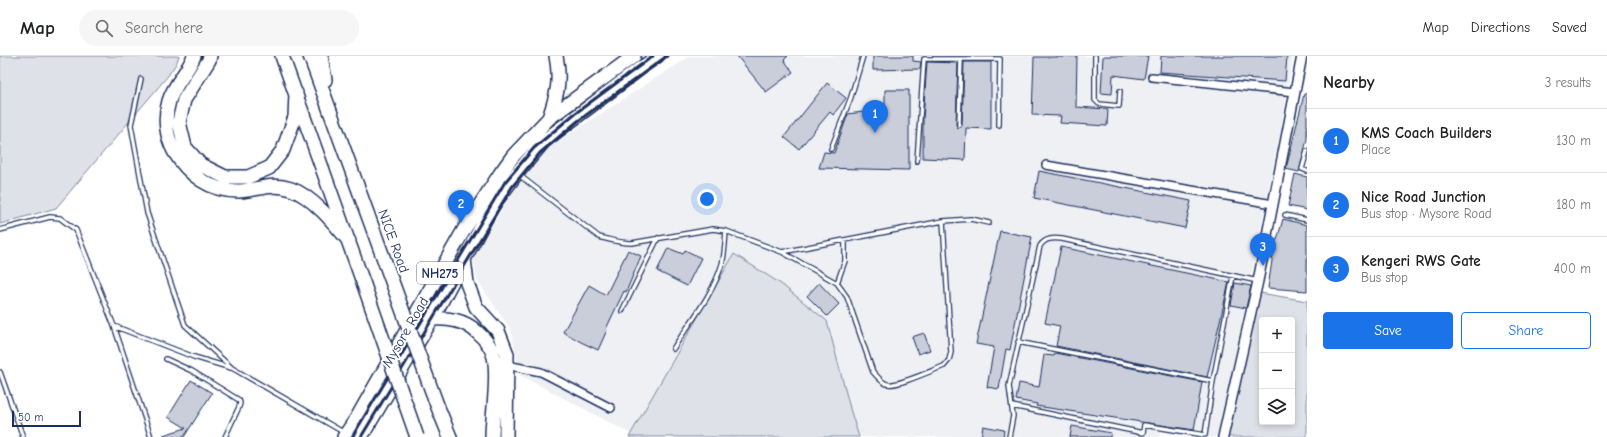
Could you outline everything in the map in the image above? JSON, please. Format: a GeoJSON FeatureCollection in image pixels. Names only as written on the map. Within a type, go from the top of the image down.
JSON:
{"type":"FeatureCollection","features":[{"type":"Feature","properties":{"kind":"highway"},"geometry":{"type":"LineString","coordinates":[[194,56],[169,101],[166,125],[170,143],[181,162],[195,177],[217,188],[240,191],[271,185],[292,189],[318,207],[330,218],[349,241]]}},
{"type":"Feature","properties":{"kind":"highway"},"geometry":{"type":"LineString","coordinates":[[210,56],[184,100],[179,122],[186,147],[201,165],[224,177],[248,178],[269,168],[284,150],[295,117],[296,93]]}},
{"type":"Feature","properties":{"kind":"highway"},"geometry":{"type":"LineString","coordinates":[[282,56],[349,241],[417,437]]}},
{"type":"Feature","properties":{"kind":"highway","name":"NICE Road"},"geometry":{"type":"LineString","coordinates":[[310,56],[450,437]]}},
{"type":"Feature","properties":{"kind":"highway"},"geometry":{"type":"LineString","coordinates":[[321,56],[328,104]]}},
{"type":"Feature","properties":{"kind":"highway"},"geometry":{"type":"LineString","coordinates":[[549,118],[557,95],[558,80],[556,56]]}},
{"type":"Feature","properties":{"kind":"highway","name":"Mysore Road"},"geometry":{"type":"LineString","coordinates":[[345,436],[357,418],[465,228],[513,156],[549,118],[634,56]]}},
{"type":"Feature","properties":{"kind":"highway","name":"Mysore Road"},"geometry":{"type":"LineString","coordinates":[[361,437],[432,319],[494,206],[517,173],[544,141],[658,56]]}},
{"type":"Feature","properties":{"kind":"highway"},"geometry":{"type":"LineString","coordinates":[[464,259],[467,283],[476,307],[498,332],[507,354],[506,437]]}},
{"type":"Feature","properties":{"kind":"highway"},"geometry":{"type":"LineString","coordinates":[[432,319],[453,319],[465,323],[485,339],[491,349],[496,367],[492,437]]}},
{"type":"Feature","properties":{"kind":"street"},"geometry":{"type":"LineString","coordinates":[[1223,437],[1258,281],[1302,56]]}},
{"type":"Feature","properties":{"kind":"street"},"geometry":{"type":"LineString","coordinates":[[1152,77],[1295,92]]}},
{"type":"Feature","properties":{"kind":"street"},"geometry":{"type":"LineString","coordinates":[[1046,165],[1273,204]]}},
{"type":"Feature","properties":{"kind":"street"},"geometry":{"type":"LineString","coordinates":[[507,365],[540,372],[611,408]]}},
{"type":"Feature","properties":{"kind":"lane"},"geometry":{"type":"LineString","coordinates":[[832,149],[851,97],[863,56]]}},
{"type":"Feature","properties":{"kind":"lane"},"geometry":{"type":"LineString","coordinates":[[1095,56],[1095,100],[1099,104],[1119,106],[1120,91]]}},
{"type":"Feature","properties":{"kind":"lane"},"geometry":{"type":"LineString","coordinates":[[917,161],[924,59],[1000,59],[999,125]]}},
{"type":"Feature","properties":{"kind":"lane"},"geometry":{"type":"LineString","coordinates":[[959,125],[960,59]]}},
{"type":"Feature","properties":{"kind":"lane"},"geometry":{"type":"LineString","coordinates":[[141,79],[131,125],[147,213],[186,325],[232,368],[345,436]]}},
{"type":"Feature","properties":{"kind":"lane"},"geometry":{"type":"LineString","coordinates":[[1307,150],[1302,169],[1307,171]]}},
{"type":"Feature","properties":{"kind":"lane"},"geometry":{"type":"LineString","coordinates":[[517,173],[599,236],[621,242],[632,243],[713,229],[726,230],[782,252],[837,283],[848,297],[873,372],[879,379],[887,384],[896,384],[944,366],[949,360],[951,352],[943,221]]}},
{"type":"Feature","properties":{"kind":"lane"},"geometry":{"type":"LineString","coordinates":[[1284,215],[1307,220]]}},
{"type":"Feature","properties":{"kind":"lane"},"geometry":{"type":"LineString","coordinates":[[0,230],[50,217],[60,218],[68,222],[76,230],[114,326],[151,437]]}},
{"type":"Feature","properties":{"kind":"lane"},"geometry":{"type":"LineString","coordinates":[[782,252],[943,221],[971,219],[990,223]]}},
{"type":"Feature","properties":{"kind":"lane"},"geometry":{"type":"LineString","coordinates":[[673,349],[710,292],[717,278],[722,263],[726,230]]}},
{"type":"Feature","properties":{"kind":"lane"},"geometry":{"type":"LineString","coordinates":[[622,311],[658,238]]}},
{"type":"Feature","properties":{"kind":"lane"},"geometry":{"type":"LineString","coordinates":[[1009,437],[1013,420],[1009,386],[1040,246],[1042,243],[1050,238],[1062,239],[1258,281]]}},
{"type":"Feature","properties":{"kind":"lane"},"geometry":{"type":"LineString","coordinates":[[837,283],[845,261],[845,240]]}},
{"type":"Feature","properties":{"kind":"lane"},"geometry":{"type":"LineString","coordinates":[[1012,406],[1143,433],[1144,425],[1205,435],[1213,381],[1233,276]]}},
{"type":"Feature","properties":{"kind":"lane"},"geometry":{"type":"LineString","coordinates":[[114,326],[194,356],[232,368]]}},
{"type":"Feature","properties":{"kind":"lane"},"geometry":{"type":"LineString","coordinates":[[1018,342],[1213,381]]}},
{"type":"Feature","properties":{"kind":"lane"},"geometry":{"type":"LineString","coordinates":[[166,360],[192,372],[239,400],[239,407],[227,436]]}},
{"type":"Feature","properties":{"kind":"lane"},"geometry":{"type":"LineString","coordinates":[[0,372],[23,437]]}},
{"type":"Feature","properties":{"kind":"shaded area"},"geometry":{"type":"Polygon","coordinates":[[[0,56],[179,56],[176,64],[167,77],[56,208],[0,224],[0,56]]]}},
{"type":"Feature","properties":{"kind":"shaded area"},"geometry":{"type":"Polygon","coordinates":[[[690,56],[1293,56],[1280,132],[1219,437],[1187,437],[1161,431],[1159,437],[859,437],[851,412],[734,255],[631,434],[520,375],[511,330],[477,280],[473,258],[511,194],[543,151],[690,56]]]}},
{"type":"Feature","properties":{"kind":"shaded area"},"geometry":{"type":"Polygon","coordinates":[[[734,254],[781,284],[827,321],[859,437],[629,437],[734,254]]]}},
{"type":"Feature","properties":{"kind":"shaded area"},"geometry":{"type":"Polygon","coordinates":[[[1260,293],[1307,301],[1307,437],[1227,437],[1260,293]]]}},
{"type":"Feature","properties":{"kind":"building"},"geometry":{"type":"Polygon","coordinates":[[[737,56],[788,56],[784,60],[793,72],[766,92],[737,56]]]}},
{"type":"Feature","properties":{"kind":"building"},"geometry":{"type":"Polygon","coordinates":[[[873,56],[913,56],[913,61],[921,62],[920,69],[873,70],[873,56]]]}},
{"type":"Feature","properties":{"kind":"building"},"geometry":{"type":"Polygon","coordinates":[[[1077,56],[1076,107],[1108,109],[1107,126],[1060,123],[1061,116],[1032,115],[1034,57],[1077,56]]]}},
{"type":"Feature","properties":{"kind":"building"},"geometry":{"type":"Polygon","coordinates":[[[1103,56],[1148,56],[1144,79],[1113,75],[1112,94],[1101,93],[1103,56]]]}},
{"type":"Feature","properties":{"kind":"building"},"geometry":{"type":"Polygon","coordinates":[[[1161,56],[1287,56],[1285,81],[1160,72],[1161,56]]]}},
{"type":"Feature","properties":{"kind":"building"},"geometry":{"type":"Polygon","coordinates":[[[927,62],[958,63],[956,125],[959,128],[962,125],[964,62],[991,62],[991,129],[966,128],[965,160],[923,158],[923,119],[927,62]]]}},
{"type":"Feature","properties":{"kind":"building"},"geometry":{"type":"Polygon","coordinates":[[[827,83],[846,98],[833,115],[830,112],[799,149],[784,137],[827,83]]]}},
{"type":"Feature","properties":{"kind":"building"},"geometry":{"type":"Polygon","coordinates":[[[885,90],[909,90],[909,170],[819,168],[824,152],[834,153],[848,114],[885,109],[885,90]]]}},
{"type":"Feature","properties":{"kind":"building"},"geometry":{"type":"Polygon","coordinates":[[[1304,94],[1307,94],[1307,139],[1299,172],[1286,169],[1304,94]]]}},
{"type":"Feature","properties":{"kind":"building"},"geometry":{"type":"Polygon","coordinates":[[[1039,171],[1191,201],[1185,228],[1034,198],[1039,171]]]}},
{"type":"Feature","properties":{"kind":"building"},"geometry":{"type":"Polygon","coordinates":[[[1295,174],[1307,177],[1307,210],[1288,206],[1295,174]]]}},
{"type":"Feature","properties":{"kind":"building"},"geometry":{"type":"Polygon","coordinates":[[[1283,219],[1307,225],[1307,291],[1268,288],[1275,240],[1277,240],[1283,219]]]}},
{"type":"Feature","properties":{"kind":"building"},"geometry":{"type":"Polygon","coordinates":[[[1000,231],[1032,237],[1010,350],[1006,349],[999,389],[987,387],[994,347],[976,344],[1000,231]]]}},
{"type":"Feature","properties":{"kind":"building"},"geometry":{"type":"Polygon","coordinates":[[[1061,247],[1229,282],[1207,377],[1056,346],[1060,326],[1045,323],[1061,247]]]}},
{"type":"Feature","properties":{"kind":"building"},"geometry":{"type":"Polygon","coordinates":[[[668,248],[683,254],[685,250],[701,258],[687,286],[657,271],[668,248]]]}},
{"type":"Feature","properties":{"kind":"building"},"geometry":{"type":"Polygon","coordinates":[[[628,250],[641,256],[626,292],[624,291],[606,329],[607,330],[598,350],[563,332],[589,285],[606,295],[628,250]]]}},
{"type":"Feature","properties":{"kind":"building"},"geometry":{"type":"Polygon","coordinates":[[[819,283],[839,304],[827,316],[807,296],[819,283]]]}},
{"type":"Feature","properties":{"kind":"building"},"geometry":{"type":"Polygon","coordinates":[[[1235,283],[1251,286],[1246,308],[1231,305],[1235,283]]]}},
{"type":"Feature","properties":{"kind":"building"},"geometry":{"type":"Polygon","coordinates":[[[924,333],[930,350],[918,354],[912,337],[924,333]]]}},
{"type":"Feature","properties":{"kind":"building"},"geometry":{"type":"Polygon","coordinates":[[[1055,353],[1202,382],[1194,430],[1036,406],[1037,404],[1016,400],[1019,383],[1039,387],[1044,355],[1054,356],[1055,353]]]}},
{"type":"Feature","properties":{"kind":"building"},"geometry":{"type":"Polygon","coordinates":[[[191,380],[212,393],[184,437],[163,437],[163,435],[186,428],[168,417],[191,380]]]}},
{"type":"Feature","properties":{"kind":"building"},"geometry":{"type":"Polygon","coordinates":[[[983,426],[1004,430],[1003,437],[981,437],[983,426]]]}},
{"type":"Feature","properties":{"kind":"building"},"geometry":{"type":"Polygon","coordinates":[[[1072,426],[1111,433],[1110,437],[1070,437],[1072,426]]]}},
{"type":"Feature","properties":{"kind":"railway"},"geometry":{"type":"LineString","coordinates":[[352,437],[505,182],[534,148],[573,115],[653,56]]}},
{"type":"Feature","properties":{"kind":"railway"},"geometry":{"type":"LineString","coordinates":[[361,437],[512,187],[540,153],[578,121],[667,56]]}},
{"type":"Feature","properties":{"kind":"place","name":"KMS Coach Builders"},"geometry":{"type":"Point","coordinates":[875,133]}},
{"type":"Feature","properties":{"kind":"place","name":"Nice Road Junction"},"geometry":{"type":"Point","coordinates":[461,223]}},
{"type":"Feature","properties":{"kind":"place","name":"Kengeri RWS Gate"},"geometry":{"type":"Point","coordinates":[1263,266]}}]}
